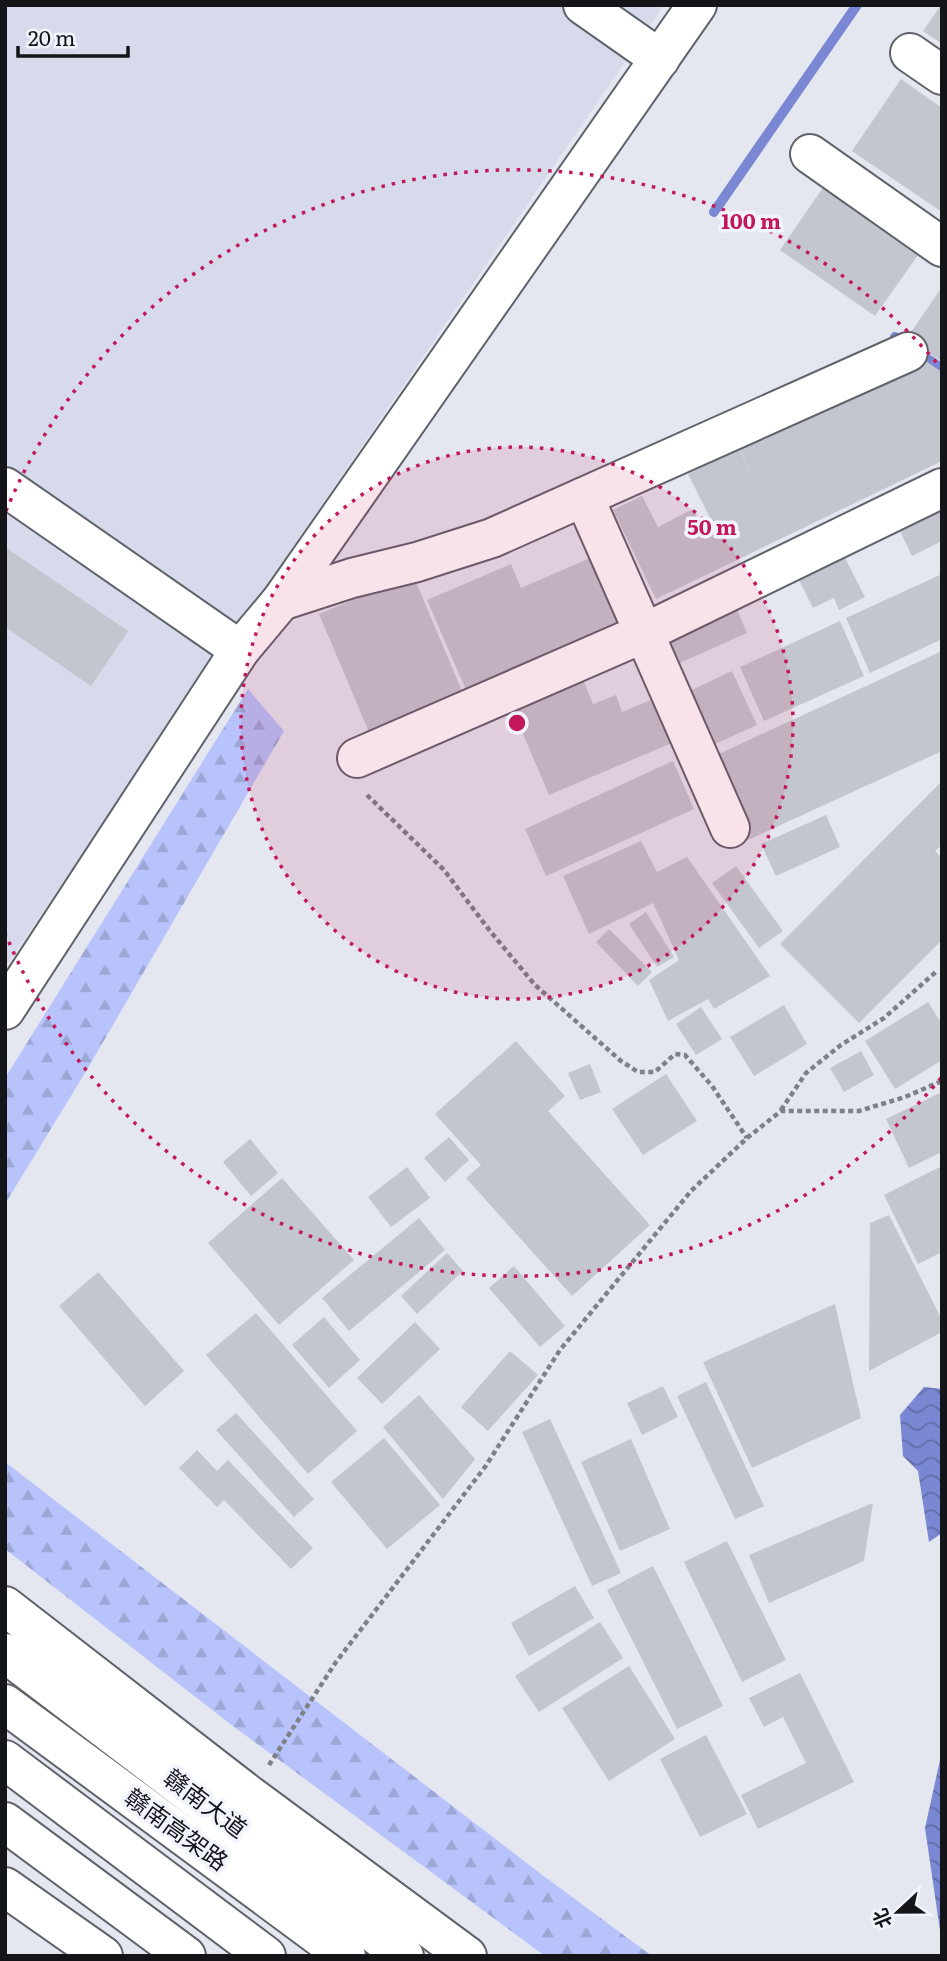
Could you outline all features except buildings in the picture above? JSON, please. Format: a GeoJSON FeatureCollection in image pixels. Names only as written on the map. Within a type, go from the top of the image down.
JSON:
{"type":"FeatureCollection","features":[{"type":"Feature","properties":{"kind":"main road"},"geometry":{"type":"LineString","coordinates":[[583,5],[660,59]]}},
{"type":"Feature","properties":{"kind":"main road"},"geometry":{"type":"LineString","coordinates":[[5,1010],[240,650],[281,601],[697,5]]}},
{"type":"Feature","properties":{"kind":"main road"},"geometry":{"type":"LineString","coordinates":[[910,53],[942,75]]}},
{"type":"Feature","properties":{"kind":"main road"},"geometry":{"type":"LineString","coordinates":[[810,154],[942,247]]}},
{"type":"Feature","properties":{"kind":"main road"},"geometry":{"type":"LineString","coordinates":[[281,601],[492,538],[908,352]]}},
{"type":"Feature","properties":{"kind":"main road"},"geometry":{"type":"LineString","coordinates":[[5,487],[240,650]]}},
{"type":"Feature","properties":{"kind":"main road"},"geometry":{"type":"LineString","coordinates":[[357,758],[644,633],[942,488]]}},
{"type":"Feature","properties":{"kind":"main road"},"geometry":{"type":"LineString","coordinates":[[584,497],[730,828]]}},
{"type":"Feature","properties":{"kind":"main road"},"geometry":{"type":"LineString","coordinates":[[5,1606],[249,1795],[467,1956]]}},
{"type":"Feature","properties":{"kind":"main road","name":"赣南大道"},"geometry":{"type":"LineString","coordinates":[[5,1653],[404,1956]]}},
{"type":"Feature","properties":{"kind":"main road","name":"赣南高架路"},"geometry":{"type":"LineString","coordinates":[[5,1704],[346,1956]]}},
{"type":"Feature","properties":{"kind":"main road","name":"赣南高架路"},"geometry":{"type":"LineString","coordinates":[[5,1760],[266,1956]]}},
{"type":"Feature","properties":{"kind":"main road"},"geometry":{"type":"LineString","coordinates":[[5,1822],[186,1956]]}},
{"type":"Feature","properties":{"kind":"main road"},"geometry":{"type":"LineString","coordinates":[[5,1886],[103,1956]]}},
{"type":"Feature","properties":{"kind":"path"},"geometry":{"type":"LineString","coordinates":[[357,758],[356,775],[369,798],[444,870],[535,985],[621,1061],[638,1072],[655,1072],[675,1054],[685,1055],[712,1086],[747,1138]]}},
{"type":"Feature","properties":{"kind":"path"},"geometry":{"type":"LineString","coordinates":[[249,1795],[336,1662],[485,1467],[560,1350],[691,1191],[747,1138],[781,1111],[806,1073],[841,1045],[884,1017],[938,970]]}},
{"type":"Feature","properties":{"kind":"path"},"geometry":{"type":"LineString","coordinates":[[781,1111],[859,1111],[905,1097],[942,1081]]}},
{"type":"Feature","properties":{"kind":"shaded area"},"geometry":{"type":"Polygon","coordinates":[[[5,5],[664,5],[5,967],[5,5]]]}},
{"type":"Feature","properties":{"kind":"green space"},"geometry":{"type":"Polygon","coordinates":[[[248,689],[284,731],[85,1073],[5,1204],[5,1078],[248,689]]]}},
{"type":"Feature","properties":{"kind":"green space"},"geometry":{"type":"Polygon","coordinates":[[[5,1462],[541,1874],[652,1956],[545,1956],[229,1723],[5,1549],[5,1462]]]}},
{"type":"Feature","properties":{"kind":"water"},"geometry":{"type":"Polygon","coordinates":[[[924,1387],[942,1389],[942,1533],[929,1542],[918,1471],[903,1456],[900,1415],[924,1387]]]}},
{"type":"Feature","properties":{"kind":"water"},"geometry":{"type":"Polygon","coordinates":[[[942,1751],[942,1944],[925,1828],[942,1751]]]}},
{"type":"Feature","properties":{"kind":"waterway"},"geometry":{"type":"LineString","coordinates":[[714,212],[857,5]]}},
{"type":"Feature","properties":{"kind":"waterway"},"geometry":{"type":"LineString","coordinates":[[895,337],[942,369]]}}]}
